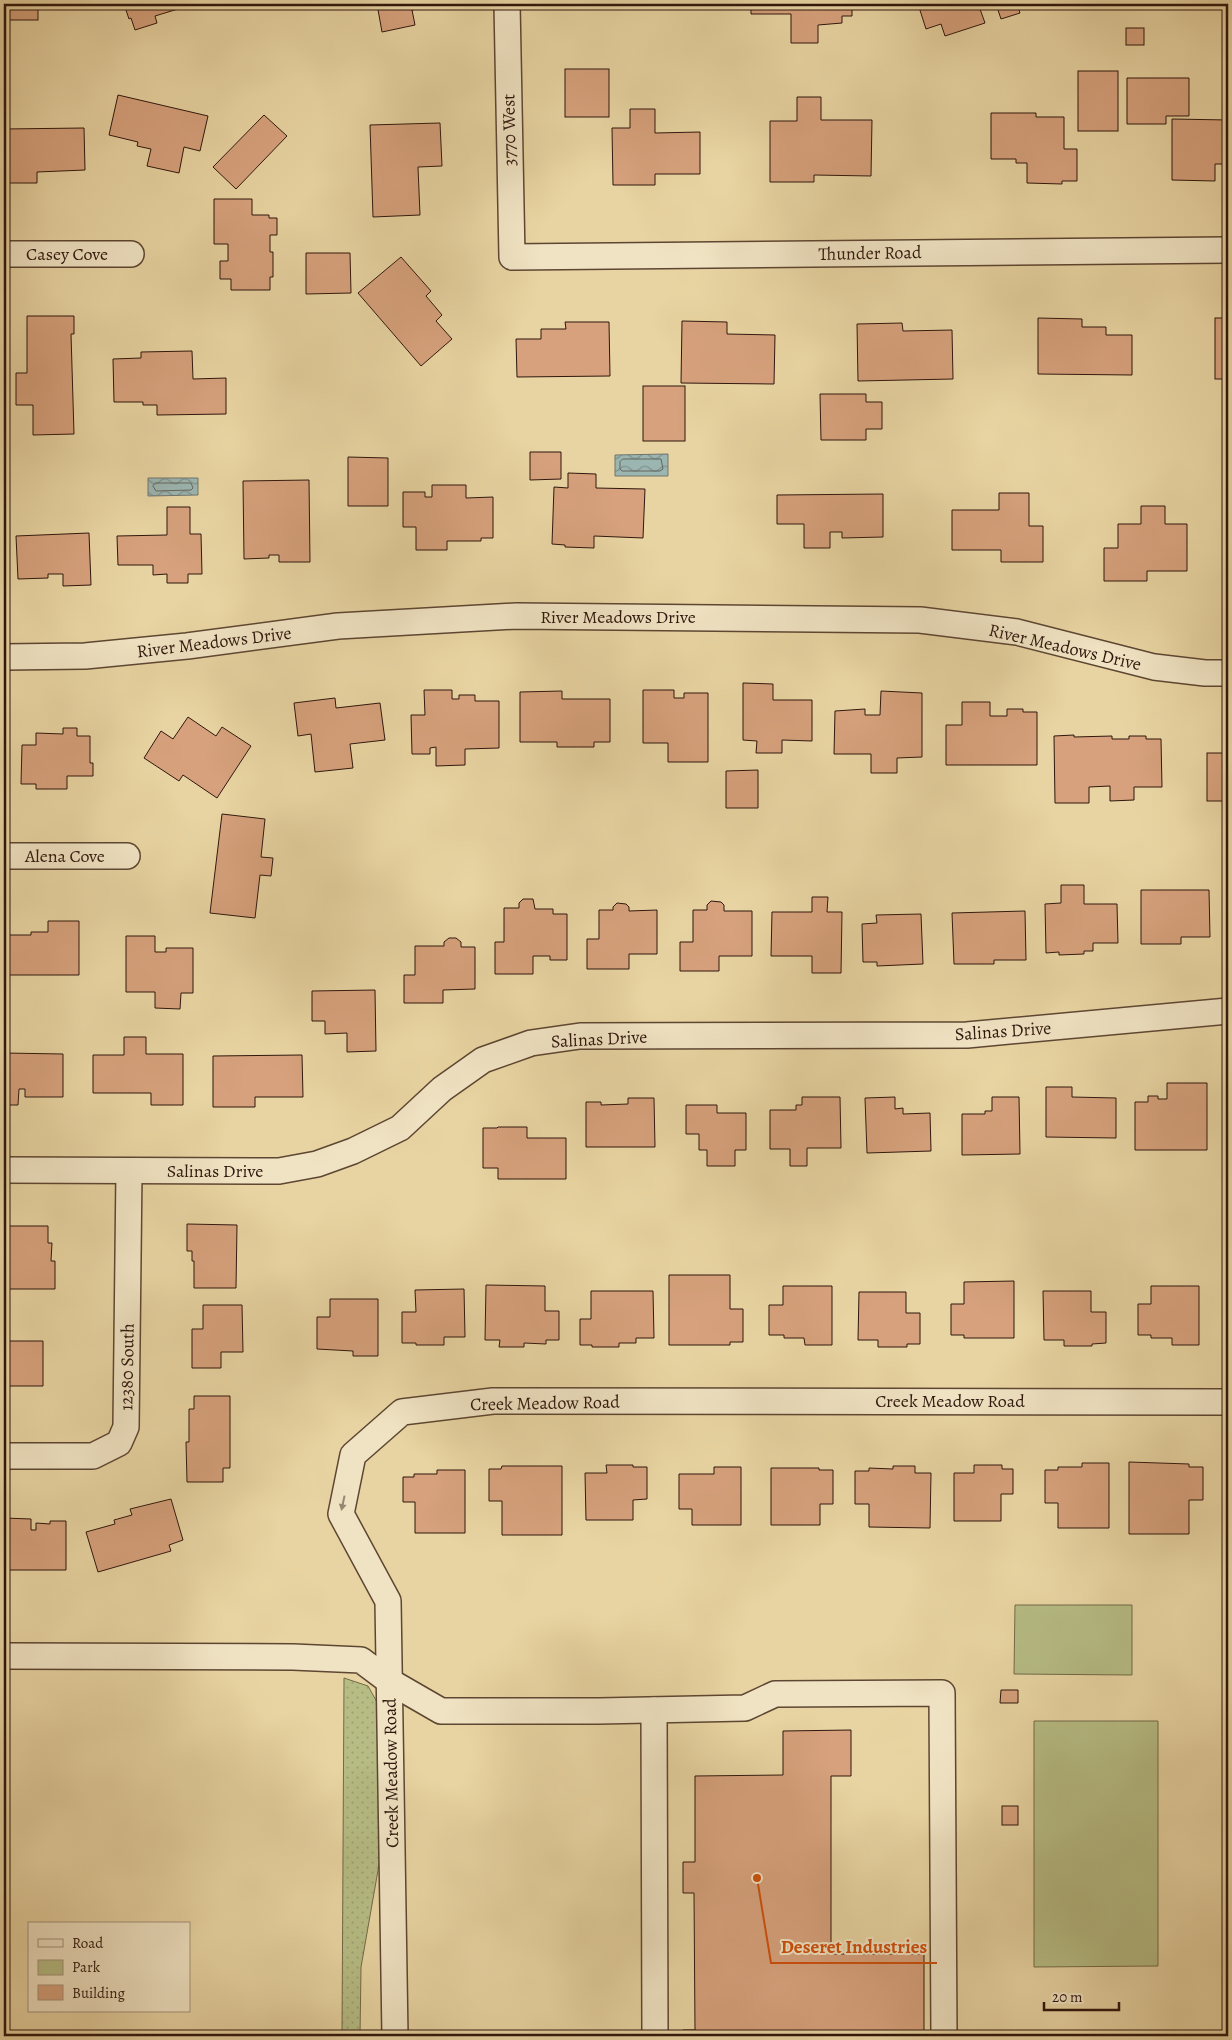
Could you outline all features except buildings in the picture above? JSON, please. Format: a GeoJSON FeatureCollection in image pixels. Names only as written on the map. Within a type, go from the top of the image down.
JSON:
{"type":"FeatureCollection","features":[{"type":"Feature","properties":{"kind":"street","name":"3770 West"},"geometry":{"type":"LineString","coordinates":[[507,4],[512,257]]}},
{"type":"Feature","properties":{"kind":"street","name":"Thunder Road"},"geometry":{"type":"LineString","coordinates":[[512,257],[1228,250]]}},
{"type":"Feature","properties":{"kind":"street","name":"Casey Cove"},"geometry":{"type":"LineString","coordinates":[[4,254],[131,254]]}},
{"type":"Feature","properties":{"kind":"street","name":"River Meadows Drive"},"geometry":{"type":"LineString","coordinates":[[4,657],[84,656],[187,646],[338,626],[516,616],[920,620],[1017,632],[1154,668],[1205,673],[1228,673]]}},
{"type":"Feature","properties":{"kind":"street","name":"Alena Cove"},"geometry":{"type":"LineString","coordinates":[[4,856],[127,856]]}},
{"type":"Feature","properties":{"kind":"street","name":"Salinas Drive"},"geometry":{"type":"LineString","coordinates":[[4,1170],[279,1171],[317,1164],[353,1151],[400,1128],[442,1089],[484,1060],[531,1043],[580,1036],[967,1035],[1228,1011]]}},
{"type":"Feature","properties":{"kind":"street","name":"12380 South"},"geometry":{"type":"LineString","coordinates":[[4,1456],[93,1456],[119,1443],[126,1427],[129,1171]]}},
{"type":"Feature","properties":{"kind":"street","name":"Creek Meadow Road"},"geometry":{"type":"LineString","coordinates":[[395,2036],[388,1601],[341,1514],[353,1456],[402,1412],[493,1401],[1228,1402]]}},
{"type":"Feature","properties":{"kind":"street"},"geometry":{"type":"LineString","coordinates":[[4,1656],[283,1657],[361,1660],[389,1681],[441,1711],[744,1708],[776,1694],[942,1693],[944,2036]]}},
{"type":"Feature","properties":{"kind":"street"},"geometry":{"type":"LineString","coordinates":[[654,1710],[655,2036]]}},
{"type":"Feature","properties":{"kind":"green space"},"geometry":{"type":"Polygon","coordinates":[[[1015,1605],[1132,1605],[1132,1675],[1014,1674],[1015,1605]]]}},
{"type":"Feature","properties":{"kind":"green space"},"geometry":{"type":"Polygon","coordinates":[[[344,1678],[368,1686],[382,1711],[383,1842],[361,1967],[360,2036],[342,2036],[344,1678]]]}},
{"type":"Feature","properties":{"kind":"green space"},"geometry":{"type":"Polygon","coordinates":[[[1034,1721],[1158,1721],[1158,1966],[1034,1967],[1034,1721]]]}},
{"type":"Feature","properties":{"kind":"water"},"geometry":{"type":"Polygon","coordinates":[[[668,454],[668,476],[615,476],[615,455],[668,454]]]}},
{"type":"Feature","properties":{"kind":"water"},"geometry":{"type":"Polygon","coordinates":[[[148,478],[198,478],[198,495],[148,496],[148,478]]]}},
{"type":"Feature","properties":{"kind":"place","name":"Deseret Industries"},"geometry":{"type":"Point","coordinates":[757,1878]}}]}
